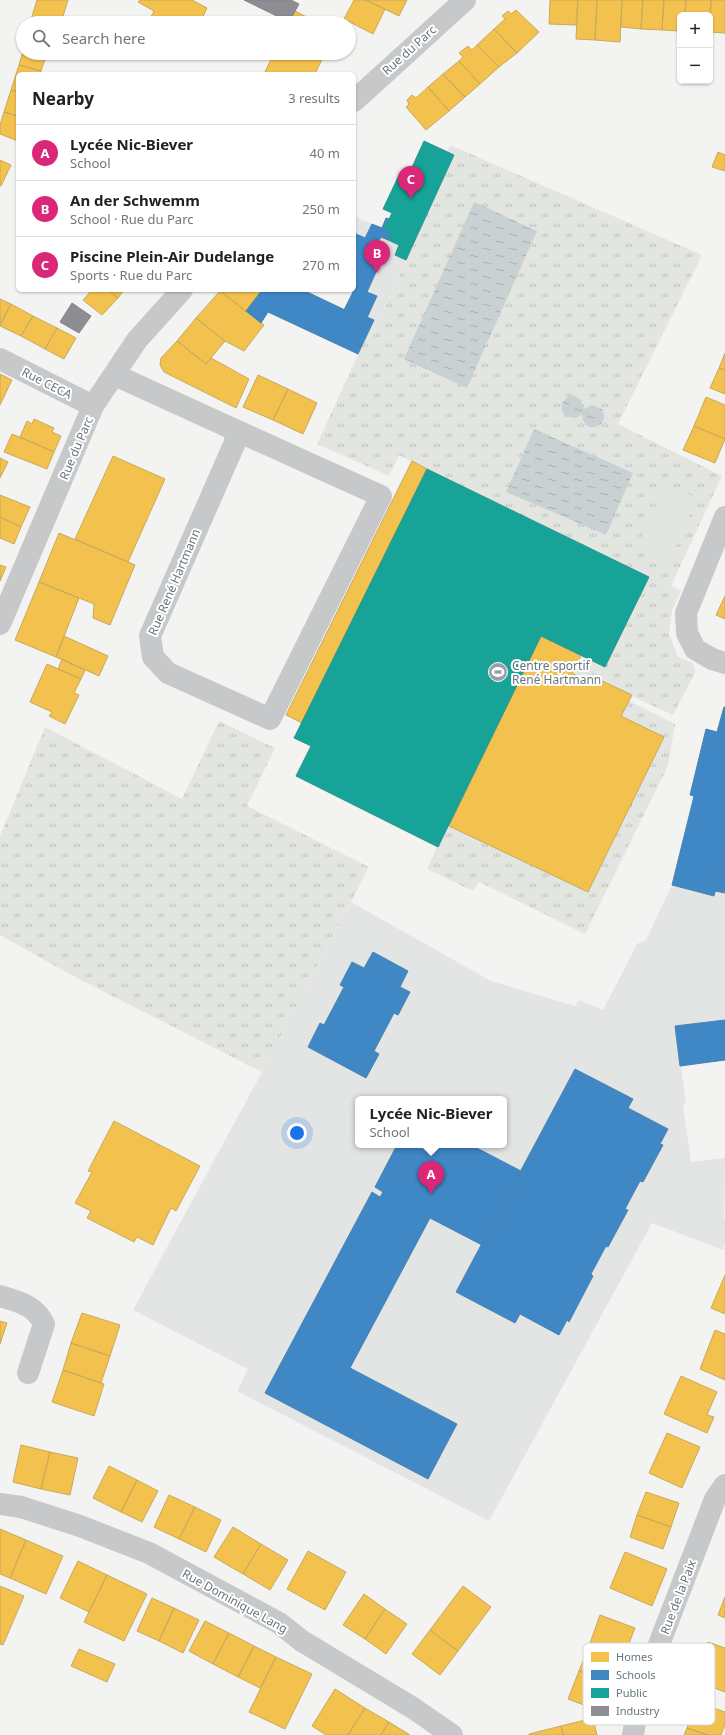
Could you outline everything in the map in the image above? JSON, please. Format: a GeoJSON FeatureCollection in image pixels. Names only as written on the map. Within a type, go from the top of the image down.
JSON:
{"type":"FeatureCollection","features":[{"type":"Feature","properties":{"kind":"street","name":"Rue du Parc"},"geometry":{"type":"LineString","coordinates":[[356,99],[465,0]]}},
{"type":"Feature","properties":{"kind":"street","name":"Rue du Parc"},"geometry":{"type":"LineString","coordinates":[[0,624],[94,406],[137,340],[180,292]]}},
{"type":"Feature","properties":{"kind":"street","name":"Rue CECA"},"geometry":{"type":"LineString","coordinates":[[0,359],[94,406]]}},
{"type":"Feature","properties":{"kind":"street"},"geometry":{"type":"LineString","coordinates":[[115,375],[233,429]]}},
{"type":"Feature","properties":{"kind":"street","name":"Rue René Hartmann"},"geometry":{"type":"LineString","coordinates":[[233,429],[380,496],[270,720],[168,673],[153,657],[150,636],[236,440],[233,429]]}},
{"type":"Feature","properties":{"kind":"street"},"geometry":{"type":"LineString","coordinates":[[718,661],[695,649],[687,633],[686,613],[725,518]]}},
{"type":"Feature","properties":{"kind":"street"},"geometry":{"type":"LineString","coordinates":[[0,1296],[26,1305],[39,1314],[44,1324],[28,1373]]}},
{"type":"Feature","properties":{"kind":"street","name":"Rue de la Paix"},"geometry":{"type":"LineString","coordinates":[[660,1643],[715,1499],[725,1485]]}},
{"type":"Feature","properties":{"kind":"street","name":"Rue Dominique Lang"},"geometry":{"type":"LineString","coordinates":[[0,1504],[21,1507],[80,1526],[149,1553],[279,1623],[302,1641],[413,1708],[452,1735]]}},
{"type":"Feature","properties":{"kind":"street","name":"Rue de la Paix"},"geometry":{"type":"LineString","coordinates":[[633,1735],[635,1725]]}},
{"type":"Feature","properties":{"kind":"shaded area"},"geometry":{"type":"Polygon","coordinates":[[[356,217],[381,228],[386,218],[389,219],[406,260],[378,322],[344,310],[353,292],[356,292],[356,217]]]}},
{"type":"Feature","properties":{"kind":"shaded area"},"geometry":{"type":"Polygon","coordinates":[[[672,885],[714,895],[715,891],[725,893],[725,1020],[675,1026],[686,1103],[683,1105],[691,1162],[725,1158],[725,1243],[723,1250],[652,1223],[489,1521],[237,1391],[248,1369],[133,1310],[262,1072],[351,902],[491,981],[575,1006],[579,1000],[603,1010],[637,944],[646,940],[672,885]]]}},
{"type":"Feature","properties":{"kind":"green space"},"geometry":{"type":"Polygon","coordinates":[[[450,145],[702,255],[618,424],[722,476],[671,586],[681,591],[672,610],[669,634],[678,657],[693,663],[695,673],[673,715],[632,696],[629,701],[675,724],[668,766],[585,934],[479,882],[473,891],[427,869],[437,847],[296,776],[311,746],[294,738],[427,469],[399,455],[389,476],[317,444],[374,320],[378,322],[406,261],[395,255],[399,245],[384,229],[392,213],[383,209],[400,173],[408,176],[447,151],[450,145]]]}},
{"type":"Feature","properties":{"kind":"green space"},"geometry":{"type":"Polygon","coordinates":[[[665,484],[697,498],[668,564],[636,550],[665,484]]]}},
{"type":"Feature","properties":{"kind":"green space"},"geometry":{"type":"Polygon","coordinates":[[[219,721],[275,748],[247,806],[369,867],[262,1072],[75,977],[0,935],[0,836],[45,727],[182,799],[219,721]]]}},
{"type":"Feature","properties":{"kind":"water"},"geometry":{"type":"Polygon","coordinates":[[[474,202],[537,231],[467,388],[404,359],[474,202]]]}},
{"type":"Feature","properties":{"kind":"water"},"geometry":{"type":"Polygon","coordinates":[[[571,396],[575,396],[581,400],[584,409],[592,405],[602,409],[604,415],[603,421],[600,425],[591,427],[587,425],[582,414],[576,418],[565,416],[562,409],[563,402],[571,396]]]}},
{"type":"Feature","properties":{"kind":"water"},"geometry":{"type":"Polygon","coordinates":[[[534,429],[633,473],[606,535],[506,492],[534,429]]]}},
{"type":"Feature","properties":{"kind":"building: Homes"},"geometry":{"type":"Polygon","coordinates":[[[37,0],[68,0],[63,16],[32,16],[37,0]]]}},
{"type":"Feature","properties":{"kind":"building: Homes"},"geometry":{"type":"Polygon","coordinates":[[[140,0],[192,0],[207,8],[203,16],[152,16],[154,11],[138,2],[140,0]]]}},
{"type":"Feature","properties":{"kind":"building: Homes"},"geometry":{"type":"Polygon","coordinates":[[[354,0],[366,0],[385,9],[373,34],[356,25],[356,16],[346,16],[354,0]]]}},
{"type":"Feature","properties":{"kind":"building: Homes"},"geometry":{"type":"Polygon","coordinates":[[[366,0],[407,0],[399,16],[366,0]]]}},
{"type":"Feature","properties":{"kind":"building: Homes"},"geometry":{"type":"Polygon","coordinates":[[[550,0],[578,0],[576,25],[549,24],[550,0]]]}},
{"type":"Feature","properties":{"kind":"building: Homes"},"geometry":{"type":"Polygon","coordinates":[[[578,0],[597,0],[595,40],[576,39],[578,0]]]}},
{"type":"Feature","properties":{"kind":"building: Homes"},"geometry":{"type":"Polygon","coordinates":[[[597,0],[622,0],[620,42],[595,40],[597,0]]]}},
{"type":"Feature","properties":{"kind":"building: Homes"},"geometry":{"type":"Polygon","coordinates":[[[622,0],[643,0],[641,29],[621,27],[622,0]]]}},
{"type":"Feature","properties":{"kind":"building: Homes"},"geometry":{"type":"Polygon","coordinates":[[[643,0],[664,0],[662,30],[641,29],[643,0]]]}},
{"type":"Feature","properties":{"kind":"building: Homes"},"geometry":{"type":"Polygon","coordinates":[[[664,0],[686,0],[685,12],[677,12],[677,31],[662,30],[664,0]]]}},
{"type":"Feature","properties":{"kind":"building: Homes"},"geometry":{"type":"Polygon","coordinates":[[[686,0],[711,0],[710,12],[685,12],[686,0]]]}},
{"type":"Feature","properties":{"kind":"building: Homes"},"geometry":{"type":"Polygon","coordinates":[[[711,0],[725,0],[725,33],[713,32],[713,12],[711,12],[711,0]]]}},
{"type":"Feature","properties":{"kind":"building: Homes"},"geometry":{"type":"Polygon","coordinates":[[[516,10],[539,32],[517,53],[494,29],[505,19],[502,16],[508,11],[511,14],[516,10]]]}},
{"type":"Feature","properties":{"kind":"building: Homes"},"geometry":{"type":"Polygon","coordinates":[[[295,11],[305,16],[292,16],[295,11]]]}},
{"type":"Feature","properties":{"kind":"building: Homes"},"geometry":{"type":"Polygon","coordinates":[[[494,29],[517,53],[499,67],[477,45],[494,29]]]}},
{"type":"Feature","properties":{"kind":"building: Homes"},"geometry":{"type":"Polygon","coordinates":[[[477,45],[499,67],[480,84],[459,61],[463,57],[459,53],[468,46],[472,50],[477,45]]]}},
{"type":"Feature","properties":{"kind":"building: Homes"},"geometry":{"type":"Polygon","coordinates":[[[20,60],[45,60],[41,71],[19,65],[20,60]]]}},
{"type":"Feature","properties":{"kind":"building: Homes"},"geometry":{"type":"Polygon","coordinates":[[[271,60],[322,60],[316,72],[265,72],[271,60]]]}},
{"type":"Feature","properties":{"kind":"building: Homes"},"geometry":{"type":"Polygon","coordinates":[[[459,61],[480,84],[465,97],[443,74],[459,61]]]}},
{"type":"Feature","properties":{"kind":"building: Homes"},"geometry":{"type":"Polygon","coordinates":[[[19,65],[41,71],[41,72],[17,72],[19,65]]]}},
{"type":"Feature","properties":{"kind":"building: Homes"},"geometry":{"type":"Polygon","coordinates":[[[16,74],[16,91],[11,90],[16,74]]]}},
{"type":"Feature","properties":{"kind":"building: Homes"},"geometry":{"type":"Polygon","coordinates":[[[443,74],[465,97],[449,111],[428,87],[443,74]]]}},
{"type":"Feature","properties":{"kind":"building: Homes"},"geometry":{"type":"Polygon","coordinates":[[[428,87],[449,111],[426,130],[406,107],[409,104],[407,100],[412,95],[416,98],[428,87]]]}},
{"type":"Feature","properties":{"kind":"building: Homes"},"geometry":{"type":"Polygon","coordinates":[[[11,90],[16,91],[16,115],[4,112],[11,90]]]}},
{"type":"Feature","properties":{"kind":"building: Homes"},"geometry":{"type":"Polygon","coordinates":[[[4,112],[16,115],[16,140],[0,134],[0,125],[4,112]]]}},
{"type":"Feature","properties":{"kind":"building: Homes"},"geometry":{"type":"Polygon","coordinates":[[[718,152],[725,155],[725,171],[712,167],[718,152]]]}},
{"type":"Feature","properties":{"kind":"building: Homes"},"geometry":{"type":"Polygon","coordinates":[[[0,160],[11,165],[1,186],[0,186],[0,160]]]}},
{"type":"Feature","properties":{"kind":"building: Homes"},"geometry":{"type":"Polygon","coordinates":[[[90,292],[110,292],[118,298],[102,315],[83,300],[90,292]]]}},
{"type":"Feature","properties":{"kind":"building: Homes"},"geometry":{"type":"Polygon","coordinates":[[[110,292],[122,292],[118,298],[110,292]]]}},
{"type":"Feature","properties":{"kind":"building: Homes"},"geometry":{"type":"Polygon","coordinates":[[[219,292],[221,292],[264,325],[244,351],[225,341],[196,318],[219,292]]]}},
{"type":"Feature","properties":{"kind":"building: Homes"},"geometry":{"type":"Polygon","coordinates":[[[222,292],[260,292],[261,293],[246,312],[222,292]]]}},
{"type":"Feature","properties":{"kind":"building: Homes"},"geometry":{"type":"Polygon","coordinates":[[[0,299],[11,304],[0,324],[0,299]]]}},
{"type":"Feature","properties":{"kind":"building: Homes"},"geometry":{"type":"Polygon","coordinates":[[[11,304],[33,316],[21,336],[0,326],[11,304]]]}},
{"type":"Feature","properties":{"kind":"building: Homes"},"geometry":{"type":"Polygon","coordinates":[[[33,316],[57,328],[45,349],[21,336],[33,316]]]}},
{"type":"Feature","properties":{"kind":"building: Homes"},"geometry":{"type":"Polygon","coordinates":[[[196,318],[225,341],[206,364],[177,341],[196,318]]]}},
{"type":"Feature","properties":{"kind":"building: Homes"},"geometry":{"type":"Polygon","coordinates":[[[57,328],[76,338],[64,359],[45,349],[57,328]]]}},
{"type":"Feature","properties":{"kind":"building: Homes"},"geometry":{"type":"Polygon","coordinates":[[[177,341],[206,364],[211,358],[249,379],[236,408],[164,372],[160,365],[161,358],[177,341]]]}},
{"type":"Feature","properties":{"kind":"building: Homes"},"geometry":{"type":"Polygon","coordinates":[[[725,353],[725,370],[719,368],[725,353]]]}},
{"type":"Feature","properties":{"kind":"building: Homes"},"geometry":{"type":"Polygon","coordinates":[[[719,368],[725,370],[725,394],[710,388],[719,368]]]}},
{"type":"Feature","properties":{"kind":"building: Homes"},"geometry":{"type":"Polygon","coordinates":[[[0,374],[12,380],[0,405],[0,374]]]}},
{"type":"Feature","properties":{"kind":"building: Homes"},"geometry":{"type":"Polygon","coordinates":[[[258,375],[288,389],[273,420],[243,407],[258,375]]]}},
{"type":"Feature","properties":{"kind":"building: Homes"},"geometry":{"type":"Polygon","coordinates":[[[288,389],[317,403],[303,434],[273,420],[288,389]]]}},
{"type":"Feature","properties":{"kind":"building: Homes"},"geometry":{"type":"Polygon","coordinates":[[[706,397],[725,405],[725,439],[694,426],[706,397]]]}},
{"type":"Feature","properties":{"kind":"building: Homes"},"geometry":{"type":"Polygon","coordinates":[[[34,419],[54,428],[52,432],[61,436],[54,452],[20,437],[27,421],[32,424],[34,419]]]}},
{"type":"Feature","properties":{"kind":"building: Homes"},"geometry":{"type":"Polygon","coordinates":[[[694,426],[725,439],[715,463],[683,450],[694,426]]]}},
{"type":"Feature","properties":{"kind":"building: Homes"},"geometry":{"type":"Polygon","coordinates":[[[12,434],[54,452],[47,469],[4,452],[12,434]]]}},
{"type":"Feature","properties":{"kind":"building: Homes"},"geometry":{"type":"Polygon","coordinates":[[[113,456],[165,479],[128,562],[75,539],[113,456]]]}},
{"type":"Feature","properties":{"kind":"building: Homes"},"geometry":{"type":"Polygon","coordinates":[[[0,458],[8,462],[0,478],[0,458]]]}},
{"type":"Feature","properties":{"kind":"building: Homes"},"geometry":{"type":"Polygon","coordinates":[[[412,461],[427,469],[302,723],[286,715],[412,461]]]}},
{"type":"Feature","properties":{"kind":"building: Homes"},"geometry":{"type":"Polygon","coordinates":[[[0,495],[30,507],[21,527],[0,517],[0,495]]]}},
{"type":"Feature","properties":{"kind":"building: Homes"},"geometry":{"type":"Polygon","coordinates":[[[0,517],[21,527],[14,544],[0,538],[0,517]]]}},
{"type":"Feature","properties":{"kind":"building: Homes"},"geometry":{"type":"Polygon","coordinates":[[[59,533],[135,565],[110,625],[93,618],[94,604],[39,582],[59,533]]]}},
{"type":"Feature","properties":{"kind":"building: Homes"},"geometry":{"type":"Polygon","coordinates":[[[0,565],[6,567],[0,581],[0,565]]]}},
{"type":"Feature","properties":{"kind":"building: Homes"},"geometry":{"type":"Polygon","coordinates":[[[39,582],[79,598],[56,657],[15,640],[39,582]]]}},
{"type":"Feature","properties":{"kind":"building: Homes"},"geometry":{"type":"Polygon","coordinates":[[[725,596],[725,619],[716,615],[725,596]]]}},
{"type":"Feature","properties":{"kind":"building: Homes"},"geometry":{"type":"Polygon","coordinates":[[[64,636],[108,656],[99,676],[56,657],[64,636]]]}},
{"type":"Feature","properties":{"kind":"building: Homes"},"geometry":{"type":"Polygon","coordinates":[[[541,636],[581,655],[572,673],[593,685],[596,678],[632,695],[621,716],[664,737],[588,892],[449,826],[541,636]]]}},
{"type":"Feature","properties":{"kind":"building: Homes"},"geometry":{"type":"Polygon","coordinates":[[[62,659],[85,670],[81,679],[58,669],[62,659]]]}},
{"type":"Feature","properties":{"kind":"building: Homes"},"geometry":{"type":"Polygon","coordinates":[[[47,664],[81,679],[74,693],[79,695],[65,724],[49,716],[52,712],[30,702],[47,664]]]}},
{"type":"Feature","properties":{"kind":"building: Homes"},"geometry":{"type":"Polygon","coordinates":[[[114,1121],[200,1166],[176,1211],[171,1208],[153,1245],[137,1237],[134,1242],[87,1218],[91,1211],[75,1203],[92,1172],[88,1171],[114,1121]]]}},
{"type":"Feature","properties":{"kind":"building: Homes"},"geometry":{"type":"Polygon","coordinates":[[[725,1275],[725,1314],[711,1308],[725,1275]]]}},
{"type":"Feature","properties":{"kind":"building: Homes"},"geometry":{"type":"Polygon","coordinates":[[[82,1313],[120,1325],[110,1356],[71,1343],[82,1313]]]}},
{"type":"Feature","properties":{"kind":"building: Homes"},"geometry":{"type":"Polygon","coordinates":[[[0,1321],[7,1323],[0,1344],[0,1321]]]}},
{"type":"Feature","properties":{"kind":"building: Homes"},"geometry":{"type":"Polygon","coordinates":[[[715,1330],[725,1334],[725,1380],[700,1369],[715,1330]]]}},
{"type":"Feature","properties":{"kind":"building: Homes"},"geometry":{"type":"Polygon","coordinates":[[[71,1343],[110,1356],[101,1383],[63,1370],[71,1343]]]}},
{"type":"Feature","properties":{"kind":"building: Homes"},"geometry":{"type":"Polygon","coordinates":[[[63,1370],[104,1384],[94,1416],[52,1402],[63,1370]]]}},
{"type":"Feature","properties":{"kind":"building: Homes"},"geometry":{"type":"Polygon","coordinates":[[[681,1376],[717,1392],[707,1415],[714,1417],[707,1433],[664,1414],[681,1376]]]}},
{"type":"Feature","properties":{"kind":"building: Homes"},"geometry":{"type":"Polygon","coordinates":[[[667,1433],[700,1447],[682,1488],[649,1473],[667,1433]]]}},
{"type":"Feature","properties":{"kind":"building: Homes"},"geometry":{"type":"Polygon","coordinates":[[[21,1445],[50,1452],[41,1489],[13,1482],[21,1445]]]}},
{"type":"Feature","properties":{"kind":"building: Homes"},"geometry":{"type":"Polygon","coordinates":[[[50,1452],[78,1458],[70,1495],[41,1489],[50,1452]]]}},
{"type":"Feature","properties":{"kind":"building: Homes"},"geometry":{"type":"Polygon","coordinates":[[[109,1466],[137,1480],[121,1512],[93,1498],[109,1466]]]}},
{"type":"Feature","properties":{"kind":"building: Homes"},"geometry":{"type":"Polygon","coordinates":[[[137,1480],[158,1491],[142,1522],[121,1512],[137,1480]]]}},
{"type":"Feature","properties":{"kind":"building: Homes"},"geometry":{"type":"Polygon","coordinates":[[[646,1492],[679,1503],[671,1527],[637,1515],[646,1492]]]}},
{"type":"Feature","properties":{"kind":"building: Homes"},"geometry":{"type":"Polygon","coordinates":[[[169,1495],[195,1507],[179,1539],[154,1527],[169,1495]]]}},
{"type":"Feature","properties":{"kind":"building: Homes"},"geometry":{"type":"Polygon","coordinates":[[[195,1507],[221,1520],[206,1552],[179,1539],[195,1507]]]}},
{"type":"Feature","properties":{"kind":"building: Homes"},"geometry":{"type":"Polygon","coordinates":[[[637,1515],[671,1527],[663,1549],[630,1537],[637,1515]]]}},
{"type":"Feature","properties":{"kind":"building: Homes"},"geometry":{"type":"Polygon","coordinates":[[[233,1527],[261,1544],[243,1574],[214,1557],[233,1527]]]}},
{"type":"Feature","properties":{"kind":"building: Homes"},"geometry":{"type":"Polygon","coordinates":[[[0,1529],[26,1540],[10,1578],[0,1574],[0,1529]]]}},
{"type":"Feature","properties":{"kind":"building: Homes"},"geometry":{"type":"Polygon","coordinates":[[[26,1540],[63,1556],[46,1594],[10,1578],[26,1540]]]}},
{"type":"Feature","properties":{"kind":"building: Homes"},"geometry":{"type":"Polygon","coordinates":[[[261,1544],[288,1560],[270,1590],[243,1574],[261,1544]]]}},
{"type":"Feature","properties":{"kind":"building: Homes"},"geometry":{"type":"Polygon","coordinates":[[[308,1551],[346,1572],[325,1610],[287,1589],[308,1551]]]}},
{"type":"Feature","properties":{"kind":"building: Homes"},"geometry":{"type":"Polygon","coordinates":[[[625,1552],[667,1569],[652,1606],[610,1588],[625,1552]]]}},
{"type":"Feature","properties":{"kind":"building: Homes"},"geometry":{"type":"Polygon","coordinates":[[[78,1561],[107,1575],[89,1612],[60,1598],[78,1561]]]}},
{"type":"Feature","properties":{"kind":"building: Homes"},"geometry":{"type":"Polygon","coordinates":[[[107,1575],[147,1594],[124,1641],[84,1622],[107,1575]]]}},
{"type":"Feature","properties":{"kind":"building: Homes"},"geometry":{"type":"Polygon","coordinates":[[[0,1586],[24,1596],[3,1645],[0,1644],[0,1586]]]}},
{"type":"Feature","properties":{"kind":"building: Homes"},"geometry":{"type":"Polygon","coordinates":[[[463,1586],[491,1607],[458,1651],[430,1630],[463,1586]]]}},
{"type":"Feature","properties":{"kind":"building: Homes"},"geometry":{"type":"Polygon","coordinates":[[[364,1594],[385,1609],[365,1639],[343,1625],[364,1594]]]}},
{"type":"Feature","properties":{"kind":"building: Homes"},"geometry":{"type":"Polygon","coordinates":[[[725,1597],[725,1618],[718,1615],[725,1597]]]}},
{"type":"Feature","properties":{"kind":"building: Homes"},"geometry":{"type":"Polygon","coordinates":[[[152,1598],[174,1608],[159,1641],[137,1631],[152,1598]]]}},
{"type":"Feature","properties":{"kind":"building: Homes"},"geometry":{"type":"Polygon","coordinates":[[[174,1608],[199,1620],[183,1653],[159,1641],[174,1608]]]}},
{"type":"Feature","properties":{"kind":"building: Homes"},"geometry":{"type":"Polygon","coordinates":[[[385,1609],[407,1624],[386,1654],[365,1639],[385,1609]]]}},
{"type":"Feature","properties":{"kind":"building: Homes"},"geometry":{"type":"Polygon","coordinates":[[[600,1615],[635,1628],[629,1643],[590,1643],[600,1615]]]}},
{"type":"Feature","properties":{"kind":"building: Homes"},"geometry":{"type":"Polygon","coordinates":[[[205,1621],[229,1633],[213,1664],[189,1651],[205,1621]]]}},
{"type":"Feature","properties":{"kind":"building: Homes"},"geometry":{"type":"Polygon","coordinates":[[[430,1630],[458,1651],[440,1675],[412,1654],[430,1630]]]}},
{"type":"Feature","properties":{"kind":"building: Homes"},"geometry":{"type":"Polygon","coordinates":[[[229,1633],[254,1646],[238,1677],[213,1664],[229,1633]]]}},
{"type":"Feature","properties":{"kind":"building: Homes"},"geometry":{"type":"Polygon","coordinates":[[[715,1644],[725,1648],[725,1692],[715,1688],[715,1644]]]}},
{"type":"Feature","properties":{"kind":"building: Homes"},"geometry":{"type":"Polygon","coordinates":[[[254,1646],[276,1657],[260,1688],[238,1677],[254,1646]]]}},
{"type":"Feature","properties":{"kind":"building: Homes"},"geometry":{"type":"Polygon","coordinates":[[[79,1649],[115,1664],[107,1682],[71,1666],[79,1649]]]}},
{"type":"Feature","properties":{"kind":"building: Homes"},"geometry":{"type":"Polygon","coordinates":[[[276,1657],[312,1674],[285,1729],[249,1712],[276,1657]]]}},
{"type":"Feature","properties":{"kind":"building: Homes"},"geometry":{"type":"Polygon","coordinates":[[[583,1661],[583,1673],[579,1671],[583,1661]]]}},
{"type":"Feature","properties":{"kind":"building: Homes"},"geometry":{"type":"Polygon","coordinates":[[[579,1671],[583,1673],[583,1705],[568,1699],[579,1671]]]}},
{"type":"Feature","properties":{"kind":"building: Homes"},"geometry":{"type":"Polygon","coordinates":[[[335,1689],[365,1708],[348,1735],[326,1735],[312,1726],[335,1689]]]}},
{"type":"Feature","properties":{"kind":"building: Homes"},"geometry":{"type":"Polygon","coordinates":[[[365,1708],[389,1722],[381,1735],[348,1735],[365,1708]]]}},
{"type":"Feature","properties":{"kind":"building: Homes"},"geometry":{"type":"Polygon","coordinates":[[[715,1709],[725,1712],[725,1724],[721,1735],[708,1735],[687,1728],[688,1725],[715,1725],[715,1709]]]}},
{"type":"Feature","properties":{"kind":"building: Homes"},"geometry":{"type":"Polygon","coordinates":[[[583,1720],[583,1725],[595,1725],[597,1735],[563,1735],[561,1726],[583,1720]]]}},
{"type":"Feature","properties":{"kind":"building: Homes"},"geometry":{"type":"Polygon","coordinates":[[[389,1722],[410,1735],[381,1735],[389,1722]]]}},
{"type":"Feature","properties":{"kind":"building: Homes"},"geometry":{"type":"Polygon","coordinates":[[[561,1726],[563,1735],[529,1735],[529,1734],[561,1726]]]}},
{"type":"Feature","properties":{"kind":"building: Homes"},"geometry":{"type":"Polygon","coordinates":[[[687,1728],[708,1735],[684,1735],[687,1728]]]}},
{"type":"Feature","properties":{"kind":"building: Schools"},"geometry":{"type":"Polygon","coordinates":[[[386,218],[389,219],[384,229],[392,233],[388,240],[381,237],[377,244],[387,248],[367,292],[377,296],[366,320],[344,310],[353,292],[356,292],[356,234],[365,238],[372,224],[382,228],[386,218]]]}},
{"type":"Feature","properties":{"kind":"building: Schools"},"geometry":{"type":"Polygon","coordinates":[[[260,292],[307,292],[366,320],[367,317],[374,320],[358,354],[268,312],[261,323],[246,311],[260,292]]]}},
{"type":"Feature","properties":{"kind":"building: Schools"},"geometry":{"type":"Polygon","coordinates":[[[724,707],[725,852],[714,896],[672,885],[694,796],[690,795],[706,729],[717,732],[724,707]]]}},
{"type":"Feature","properties":{"kind":"building: Schools"},"geometry":{"type":"Polygon","coordinates":[[[725,852],[725,893],[715,891],[725,852]]]}},
{"type":"Feature","properties":{"kind":"building: Schools"},"geometry":{"type":"Polygon","coordinates":[[[373,952],[408,971],[400,987],[410,992],[398,1015],[394,1013],[374,1051],[379,1054],[366,1078],[308,1047],[320,1023],[324,1025],[344,987],[340,985],[352,962],[364,968],[373,952]]]}},
{"type":"Feature","properties":{"kind":"building: Schools"},"geometry":{"type":"Polygon","coordinates":[[[725,1020],[725,1060],[680,1066],[675,1026],[725,1020]]]}},
{"type":"Feature","properties":{"kind":"building: Schools"},"geometry":{"type":"Polygon","coordinates":[[[575,1069],[633,1099],[628,1108],[668,1129],[660,1144],[663,1145],[643,1182],[640,1181],[625,1209],[628,1210],[608,1247],[606,1246],[591,1274],[593,1276],[569,1322],[567,1320],[559,1335],[520,1314],[515,1323],[456,1292],[575,1069]]]}},
{"type":"Feature","properties":{"kind":"building: Schools"},"geometry":{"type":"Polygon","coordinates":[[[395,1148],[477,1148],[521,1171],[482,1245],[430,1218],[350,1368],[457,1424],[428,1479],[265,1393],[372,1192],[380,1197],[383,1192],[375,1187],[395,1148]]]}},
{"type":"Feature","properties":{"kind":"building: Public"},"geometry":{"type":"Polygon","coordinates":[[[424,141],[454,155],[406,260],[395,255],[399,245],[388,240],[392,233],[384,229],[392,213],[383,209],[400,173],[408,176],[424,141]]]}},
{"type":"Feature","properties":{"kind":"building: Public"},"geometry":{"type":"Polygon","coordinates":[[[427,469],[649,577],[605,667],[541,636],[438,847],[296,776],[311,746],[294,738],[427,469]]]}},
{"type":"Feature","properties":{"kind":"building: Industry"},"geometry":{"type":"Polygon","coordinates":[[[244,0],[291,0],[299,4],[292,16],[277,16],[244,0]]]}},
{"type":"Feature","properties":{"kind":"building: Industry"},"geometry":{"type":"Polygon","coordinates":[[[72,303],[91,316],[79,333],[60,322],[72,303]]]}},
{"type":"Feature","properties":{"kind":"place","name":"Piscine Plein-Air Dudelange"},"geometry":{"type":"Point","coordinates":[411,199]}},
{"type":"Feature","properties":{"kind":"place","name":"An der Schwemm"},"geometry":{"type":"Point","coordinates":[377,273]}},
{"type":"Feature","properties":{"kind":"place","name":"Centre sportif René Hartmann"},"geometry":{"type":"Point","coordinates":[498,672]}},
{"type":"Feature","properties":{"kind":"place","name":"Lycée Nic-Biever"},"geometry":{"type":"Point","coordinates":[431,1194]}}]}
